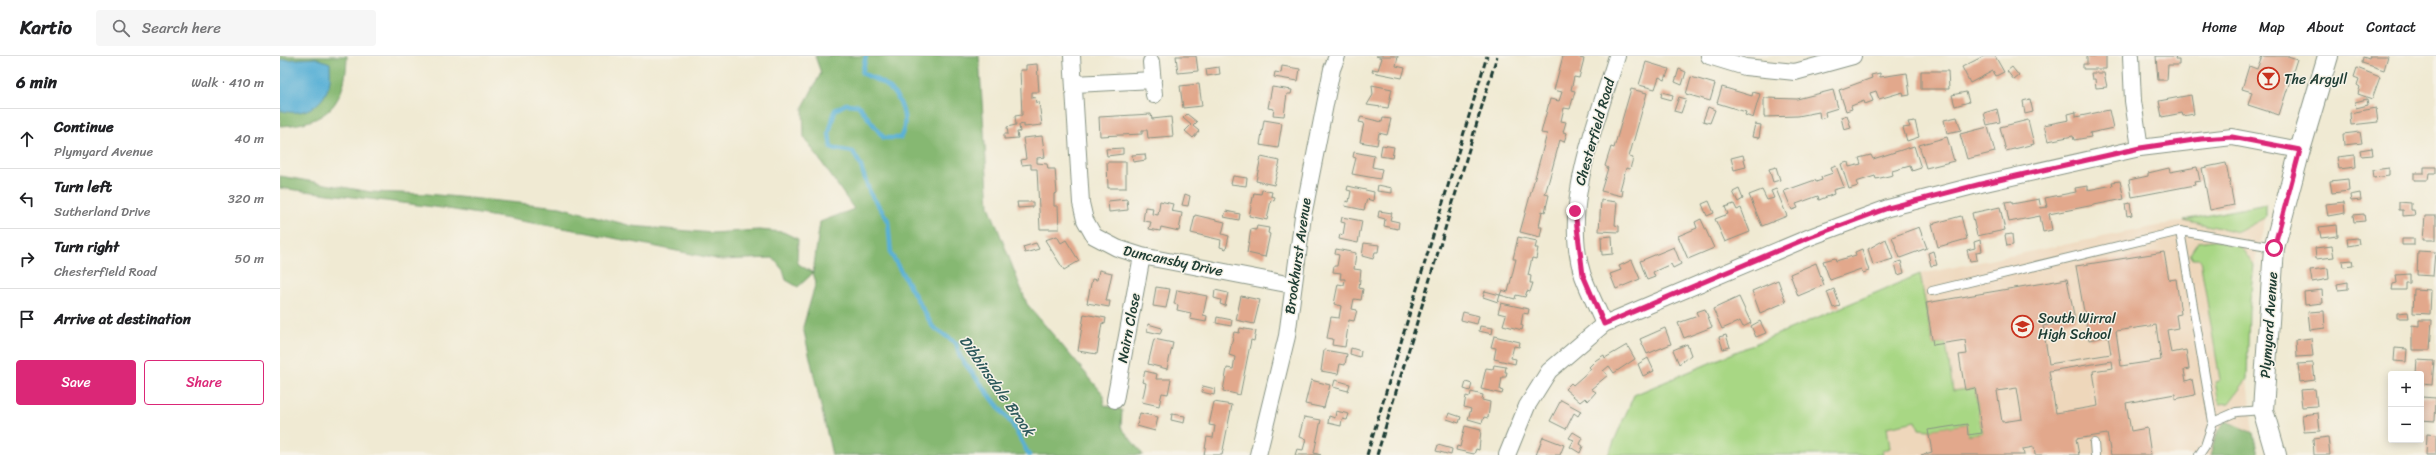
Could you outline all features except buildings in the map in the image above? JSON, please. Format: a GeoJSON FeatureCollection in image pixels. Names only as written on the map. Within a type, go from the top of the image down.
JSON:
{"type":"FeatureCollection","features":[{"type":"Feature","properties":{"kind":"street","name":"Duncansby Drive"},"geometry":{"type":"LineString","coordinates":[[1072,56],[1082,203],[1085,220],[1094,236],[1104,243],[1142,256],[1292,285]]}},
{"type":"Feature","properties":{"kind":"street","name":"Brookhurst Avenue"},"geometry":{"type":"LineString","coordinates":[[1258,455],[1287,336],[1292,285],[1313,158],[1337,56]]}},
{"type":"Feature","properties":{"kind":"street","name":"Chesterfield Road"},"geometry":{"type":"LineString","coordinates":[[1604,324],[1583,275],[1575,211],[1580,181],[1617,56]]}},
{"type":"Feature","properties":{"kind":"street"},"geometry":{"type":"LineString","coordinates":[[1709,56],[1745,67],[1795,72],[1853,56]]}},
{"type":"Feature","properties":{"kind":"street"},"geometry":{"type":"LineString","coordinates":[[2131,56],[2133,101],[2140,148]]}},
{"type":"Feature","properties":{"kind":"street","name":"Plymyard Avenue"},"geometry":{"type":"LineString","coordinates":[[2276,455],[2263,410],[2274,248],[2300,150],[2328,56]]}},
{"type":"Feature","properties":{"kind":"street"},"geometry":{"type":"LineString","coordinates":[[1075,84],[1153,87],[1150,62]]}},
{"type":"Feature","properties":{"kind":"street"},"geometry":{"type":"LineString","coordinates":[[1507,455],[1527,406],[1549,371],[1581,341],[1604,324],[1810,237],[1888,208],[1981,184],[2140,148],[2232,137],[2300,150]]}},
{"type":"Feature","properties":{"kind":"street","name":"Nairn Close"},"geometry":{"type":"LineString","coordinates":[[1115,400],[1142,256]]}},
{"type":"Feature","properties":{"kind":"lane"},"geometry":{"type":"LineString","coordinates":[[1932,291],[2180,232],[2274,248]]}},
{"type":"Feature","properties":{"kind":"lane"},"geometry":{"type":"LineString","coordinates":[[2180,232],[2213,422],[2205,446],[2199,455]]}},
{"type":"Feature","properties":{"kind":"lane"},"geometry":{"type":"LineString","coordinates":[[2213,422],[2236,412],[2263,410]]}},
{"type":"Feature","properties":{"kind":"lane"},"geometry":{"type":"LineString","coordinates":[[2094,443],[2095,455]]}},
{"type":"Feature","properties":{"kind":"shaded area","name":"South Wirral High School"},"geometry":{"type":"Polygon","coordinates":[[[2266,204],[2266,217],[2254,265],[2249,310],[2247,379],[2253,433],[2258,455],[1608,455],[1634,395],[1920,274],[2266,204]]]}},
{"type":"Feature","properties":{"kind":"green space"},"geometry":{"type":"Polygon","coordinates":[[[280,56],[347,56],[343,86],[338,98],[331,108],[311,121],[280,126],[280,56]]]}},
{"type":"Feature","properties":{"kind":"green space"},"geometry":{"type":"Polygon","coordinates":[[[815,56],[979,56],[989,206],[1027,304],[1104,395],[1104,405],[1122,410],[1121,427],[1143,455],[832,455],[803,327],[816,282],[813,273],[820,222],[854,209],[804,137],[803,107],[821,73],[815,56]]]}},
{"type":"Feature","properties":{"kind":"green space"},"geometry":{"type":"Polygon","coordinates":[[[280,176],[371,192],[427,194],[560,207],[632,226],[712,233],[759,230],[783,232],[798,239],[797,263],[813,273],[798,287],[786,280],[783,270],[773,258],[721,260],[569,229],[442,208],[280,188],[280,176]]]}},
{"type":"Feature","properties":{"kind":"green space"},"geometry":{"type":"Polygon","coordinates":[[[2266,204],[2266,217],[2238,232],[2184,220],[2266,204]]]}},
{"type":"Feature","properties":{"kind":"green space"},"geometry":{"type":"Polygon","coordinates":[[[2212,240],[2239,245],[2254,265],[2249,310],[2247,379],[2229,403],[2219,404],[2215,382],[2220,380],[2200,259],[2193,259],[2190,254],[2198,242],[2212,240]]]}},
{"type":"Feature","properties":{"kind":"green space"},"geometry":{"type":"Polygon","coordinates":[[[1920,274],[1933,345],[1946,343],[1953,391],[1975,388],[1982,433],[1968,435],[1966,424],[1928,430],[1919,429],[1916,421],[1887,427],[1890,448],[1882,451],[1883,455],[1608,455],[1634,395],[1920,274]]]}},
{"type":"Feature","properties":{"kind":"green space"},"geometry":{"type":"Polygon","coordinates":[[[2226,421],[2253,433],[2258,455],[2210,455],[2218,430],[2226,421]]]}},
{"type":"Feature","properties":{"kind":"water"},"geometry":{"type":"Polygon","coordinates":[[[316,58],[330,63],[330,83],[322,100],[310,109],[303,111],[288,112],[280,110],[280,60],[316,58]]]}},
{"type":"Feature","properties":{"kind":"waterway","name":"Dibbinsdale Brook"},"geometry":{"type":"LineString","coordinates":[[866,56],[862,73],[887,86],[897,97],[903,110],[903,131],[900,138],[884,138],[858,105],[846,104],[835,110],[829,133],[831,148],[853,152],[860,164],[870,193],[888,220],[891,254],[933,327],[956,343],[960,357],[1012,424],[1029,455]]}},
{"type":"Feature","properties":{"kind":"railway"},"geometry":{"type":"LineString","coordinates":[[1367,455],[1487,56]]}},
{"type":"Feature","properties":{"kind":"railway"},"geometry":{"type":"LineString","coordinates":[[1377,455],[1497,56]]}},
{"type":"Feature","properties":{"kind":"place","name":"The Argyll"},"geometry":{"type":"Point","coordinates":[2268,79]}},
{"type":"Feature","properties":{"kind":"place","name":"South Wirral High School"},"geometry":{"type":"Point","coordinates":[2023,326]}},
{"type":"Feature","properties":{"kind":"route"},"geometry":{"type":"LineString","coordinates":[[1575,211],[1577,240],[1583,275],[1604,324],[1810,237],[1888,208],[1981,184],[2140,148],[2201,139],[2232,137],[2260,141],[2300,150],[2274,248]]}}]}
